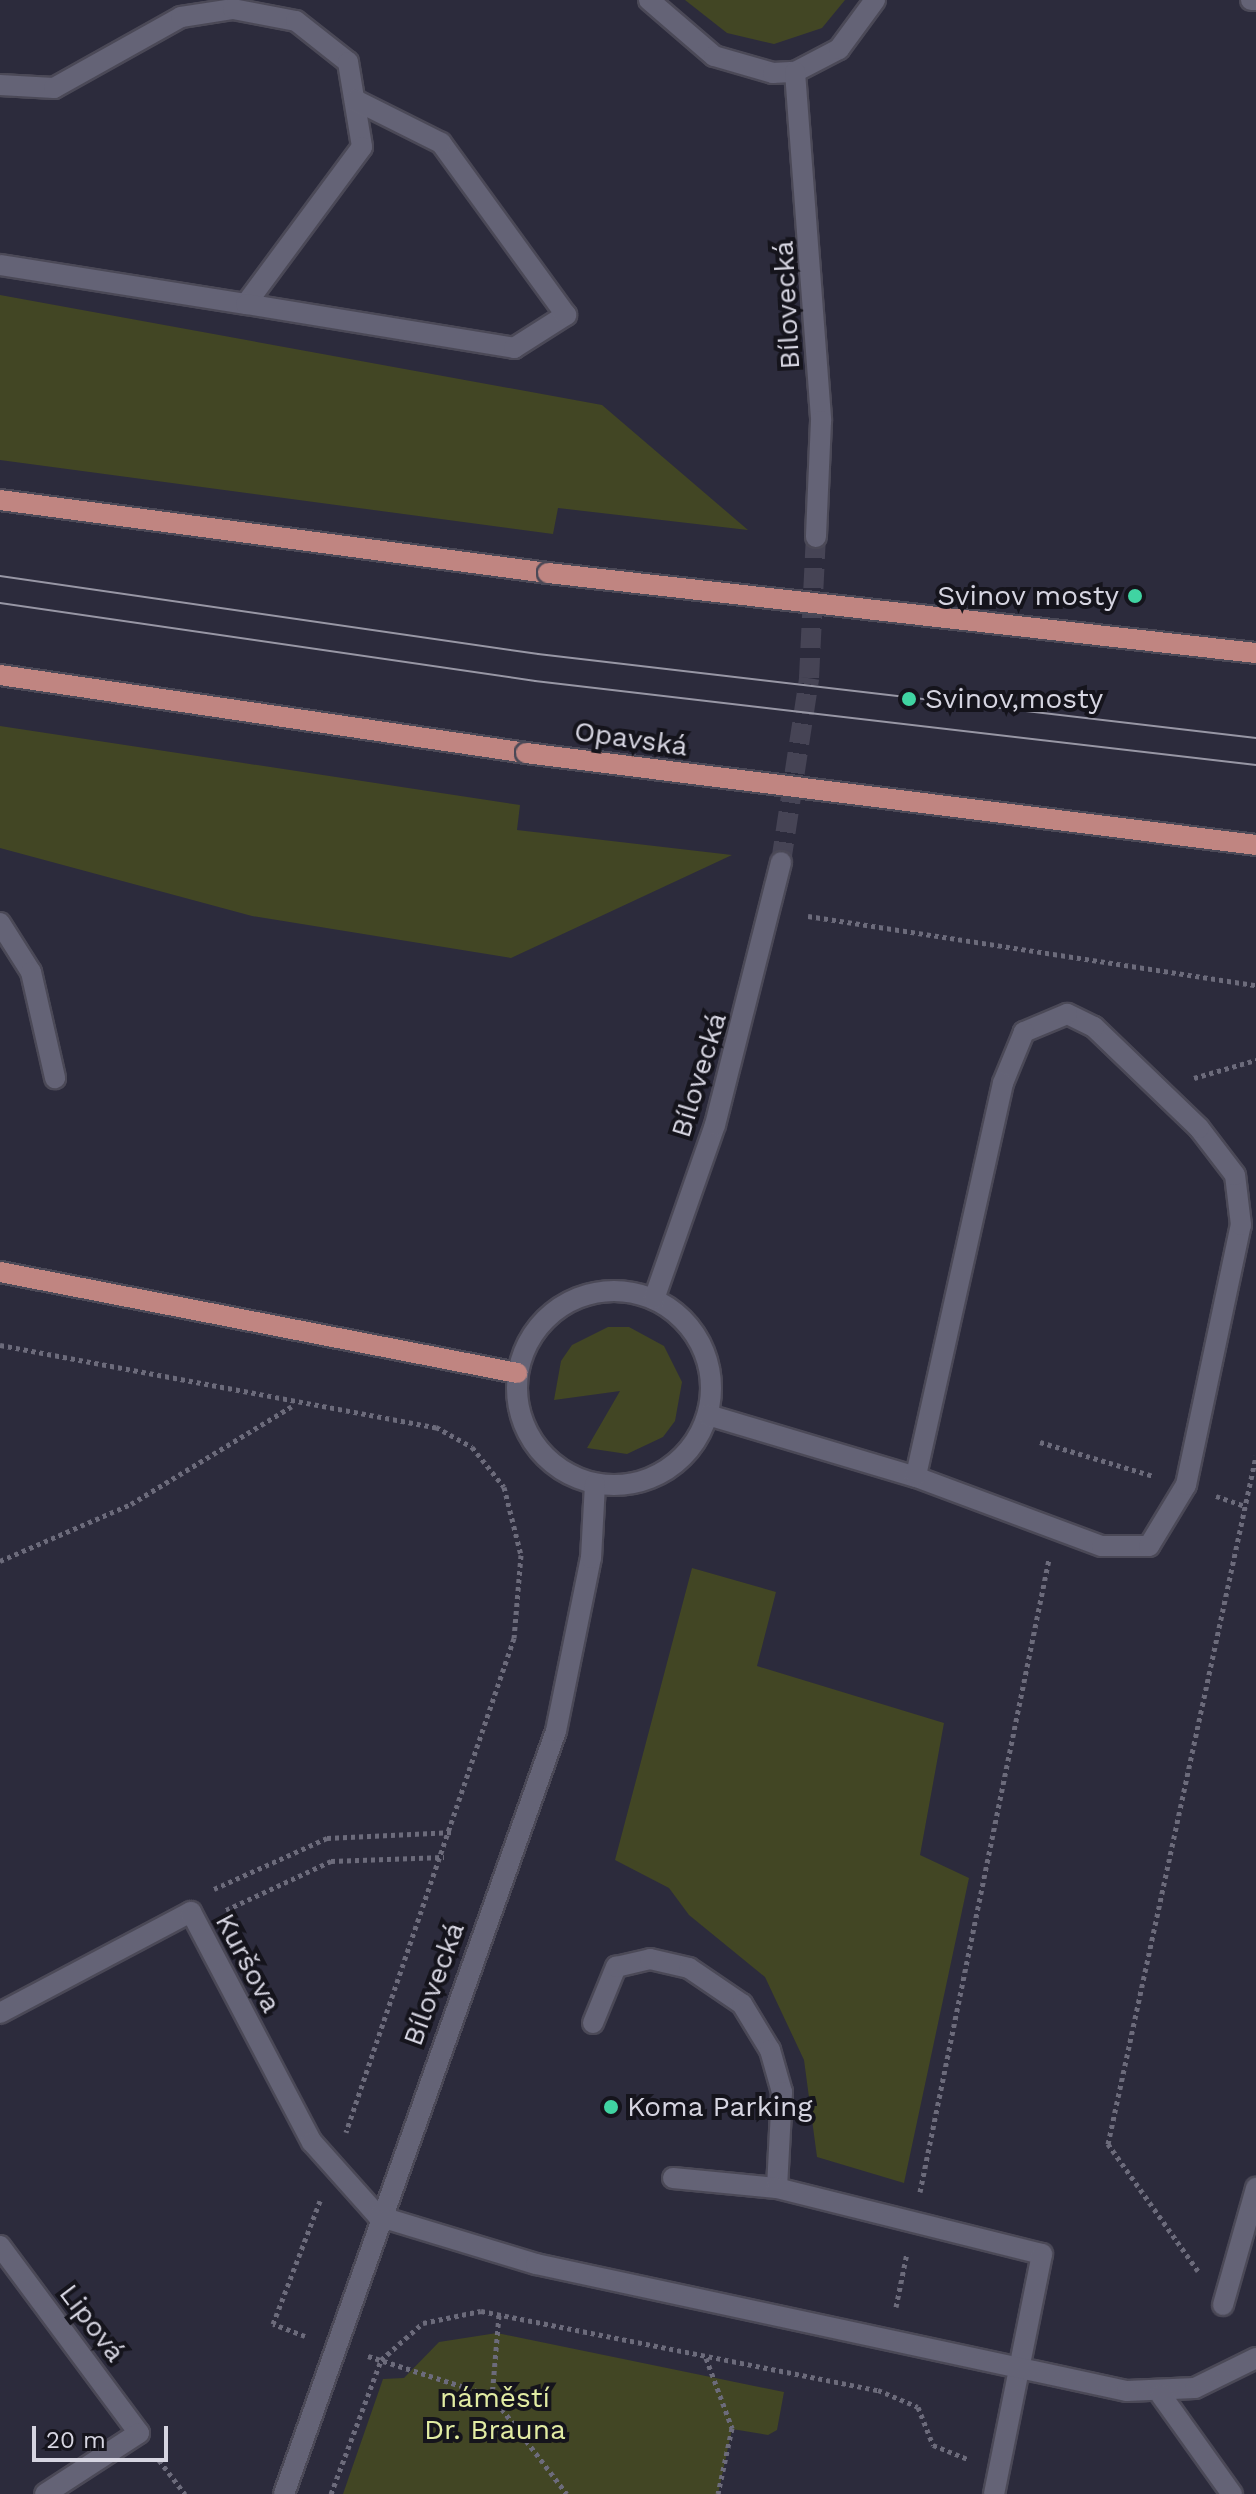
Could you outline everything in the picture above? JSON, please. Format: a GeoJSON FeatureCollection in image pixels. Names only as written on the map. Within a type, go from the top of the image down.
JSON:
{"type":"FeatureCollection","features":[{"type":"Feature","properties":{"kind":"main road"},"geometry":{"type":"LineString","coordinates":[[0,500],[548,573],[1256,653]]}},
{"type":"Feature","properties":{"kind":"main road","name":"Opavská"},"geometry":{"type":"LineString","coordinates":[[0,675],[526,753],[1256,845]]}},
{"type":"Feature","properties":{"kind":"main road"},"geometry":{"type":"LineString","coordinates":[[0,1272],[517,1373]]}},
{"type":"Feature","properties":{"kind":"street"},"geometry":{"type":"LineString","coordinates":[[649,0],[714,56],[754,70],[795,72],[839,49],[875,0]]}},
{"type":"Feature","properties":{"kind":"street"},"geometry":{"type":"LineString","coordinates":[[0,85],[54,88],[181,17],[233,9],[296,21],[348,62],[362,147],[246,304]]}},
{"type":"Feature","properties":{"kind":"street","name":"Bílovecká"},"geometry":{"type":"LineString","coordinates":[[795,72],[820,406],[816,537]]}},
{"type":"Feature","properties":{"kind":"street"},"geometry":{"type":"LineString","coordinates":[[0,265],[514,348],[566,315],[441,143],[355,100]]}},
{"type":"Feature","properties":{"kind":"street","name":"Bílovecká"},"geometry":{"type":"LineString","coordinates":[[654,1299],[715,1125],[781,862]]}},
{"type":"Feature","properties":{"kind":"street"},"geometry":{"type":"LineString","coordinates":[[0,923],[31,972],[55,1078]]}},
{"type":"Feature","properties":{"kind":"street"},"geometry":{"type":"LineString","coordinates":[[708,1415],[916,1477],[1102,1546],[1149,1546],[1186,1485],[1241,1225],[1235,1175],[1199,1128],[1155,1090],[1094,1027],[1067,1014],[1024,1032],[1003,1083],[916,1477]]}},
{"type":"Feature","properties":{"kind":"street"},"geometry":{"type":"LineString","coordinates":[[595,1292],[654,1299],[674,1310],[702,1347],[708,1415],[677,1463],[652,1478],[595,1484],[547,1459],[530,1438],[517,1373],[526,1345],[567,1302],[595,1292]]}},
{"type":"Feature","properties":{"kind":"street","name":"Bílovecká"},"geometry":{"type":"LineString","coordinates":[[284,2494],[378,2216],[556,1731],[591,1558],[595,1484]]}},
{"type":"Feature","properties":{"kind":"street","name":"Kuršova"},"geometry":{"type":"LineString","coordinates":[[0,2013],[193,1918],[312,2142],[378,2216]]}},
{"type":"Feature","properties":{"kind":"street"},"geometry":{"type":"LineString","coordinates":[[593,2023],[616,1967],[650,1959],[689,1968],[742,2004],[770,2050],[782,2092],[777,2188]]}},
{"type":"Feature","properties":{"kind":"street"},"geometry":{"type":"LineString","coordinates":[[673,2178],[777,2188],[1042,2254],[994,2494]]}},
{"type":"Feature","properties":{"kind":"street"},"geometry":{"type":"LineString","coordinates":[[1223,2305],[1256,2188]]}},
{"type":"Feature","properties":{"kind":"street"},"geometry":{"type":"LineString","coordinates":[[378,2216],[536,2264],[1019,2370],[1161,2395],[1219,2380],[1256,2358]]}},
{"type":"Feature","properties":{"kind":"street","name":"Lipová"},"geometry":{"type":"LineString","coordinates":[[0,2246],[139,2433]]}},
{"type":"Feature","properties":{"kind":"street"},"geometry":{"type":"LineString","coordinates":[[1161,2395],[1232,2494]]}},
{"type":"Feature","properties":{"kind":"street"},"geometry":{"type":"LineString","coordinates":[[45,2494],[139,2433]]}},
{"type":"Feature","properties":{"kind":"path"},"geometry":{"type":"LineString","coordinates":[[808,916],[1256,985]]}},
{"type":"Feature","properties":{"kind":"path"},"geometry":{"type":"LineString","coordinates":[[1155,1090],[1256,1060]]}},
{"type":"Feature","properties":{"kind":"path"},"geometry":{"type":"LineString","coordinates":[[0,1345],[293,1405],[436,1427],[483,1458],[515,1515],[522,1585],[517,1623],[454,1832],[334,2167],[273,2324]]}},
{"type":"Feature","properties":{"kind":"path"},"geometry":{"type":"LineString","coordinates":[[0,1561],[131,1504],[293,1405]]}},
{"type":"Feature","properties":{"kind":"path"},"geometry":{"type":"LineString","coordinates":[[1040,1442],[1186,1485],[1245,1506]]}},
{"type":"Feature","properties":{"kind":"path"},"geometry":{"type":"LineString","coordinates":[[1223,2305],[1108,2144],[1256,1456]]}},
{"type":"Feature","properties":{"kind":"path"},"geometry":{"type":"LineString","coordinates":[[896,2307],[1055,1528]]}},
{"type":"Feature","properties":{"kind":"path"},"geometry":{"type":"LineString","coordinates":[[193,1918],[208,1892],[327,1838],[454,1832]]}},
{"type":"Feature","properties":{"kind":"path"},"geometry":{"type":"LineString","coordinates":[[193,1918],[331,1861],[444,1857]]}},
{"type":"Feature","properties":{"kind":"path"},"geometry":{"type":"LineString","coordinates":[[331,2494],[381,2360],[423,2323],[481,2311],[878,2390],[918,2407],[933,2445],[1000,2466]]}},
{"type":"Feature","properties":{"kind":"path"},"geometry":{"type":"LineString","coordinates":[[492,2396],[499,2315]]}},
{"type":"Feature","properties":{"kind":"path"},"geometry":{"type":"LineString","coordinates":[[706,2357],[732,2428],[718,2494]]}},
{"type":"Feature","properties":{"kind":"path"},"geometry":{"type":"LineString","coordinates":[[381,2360],[492,2396],[567,2494]]}},
{"type":"Feature","properties":{"kind":"path"},"geometry":{"type":"LineString","coordinates":[[139,2433],[185,2494]]}},
{"type":"Feature","properties":{"kind":"green space"},"geometry":{"type":"Polygon","coordinates":[[[685,0],[845,0],[822,28],[774,44],[727,33],[685,0]]]}},
{"type":"Feature","properties":{"kind":"green space"},"geometry":{"type":"Polygon","coordinates":[[[0,295],[602,405],[748,530],[558,508],[553,534],[0,460],[0,295]]]}},
{"type":"Feature","properties":{"kind":"green space"},"geometry":{"type":"Polygon","coordinates":[[[0,726],[520,805],[517,830],[732,855],[511,958],[252,916],[0,848],[0,726]]]}},
{"type":"Feature","properties":{"kind":"green space"},"geometry":{"type":"Polygon","coordinates":[[[608,1327],[629,1327],[664,1346],[682,1382],[675,1421],[663,1437],[627,1454],[587,1448],[620,1391],[554,1400],[561,1361],[572,1345],[608,1327]]]}},
{"type":"Feature","properties":{"kind":"green space"},"geometry":{"type":"Polygon","coordinates":[[[692,1568],[776,1592],[757,1666],[944,1723],[920,1855],[969,1878],[904,2183],[817,2157],[804,2060],[765,1977],[689,1915],[669,1888],[615,1860],[692,1568]]]}},
{"type":"Feature","properties":{"kind":"green space","name":"náměstí Dr. Brauna"},"geometry":{"type":"Polygon","coordinates":[[[497,2333],[784,2392],[777,2430],[768,2435],[732,2429],[718,2494],[343,2494],[383,2379],[404,2378],[439,2342],[497,2333]]]}},
{"type":"Feature","properties":{"kind":"tunnel"},"geometry":{"type":"LineString","coordinates":[[781,862],[809,678],[816,537]]}},
{"type":"Feature","properties":{"kind":"tram line"},"geometry":{"type":"LineString","coordinates":[[0,576],[538,654],[1256,738]]}},
{"type":"Feature","properties":{"kind":"tram line"},"geometry":{"type":"LineString","coordinates":[[0,603],[535,681],[1256,765]]}},
{"type":"Feature","properties":{"kind":"place","name":"Svinov mosty"},"geometry":{"type":"Point","coordinates":[1135,596]}},
{"type":"Feature","properties":{"kind":"place","name":"Svinov,mosty"},"geometry":{"type":"Point","coordinates":[909,699]}},
{"type":"Feature","properties":{"kind":"place","name":"Koma Parking"},"geometry":{"type":"Point","coordinates":[611,2107]}}]}
